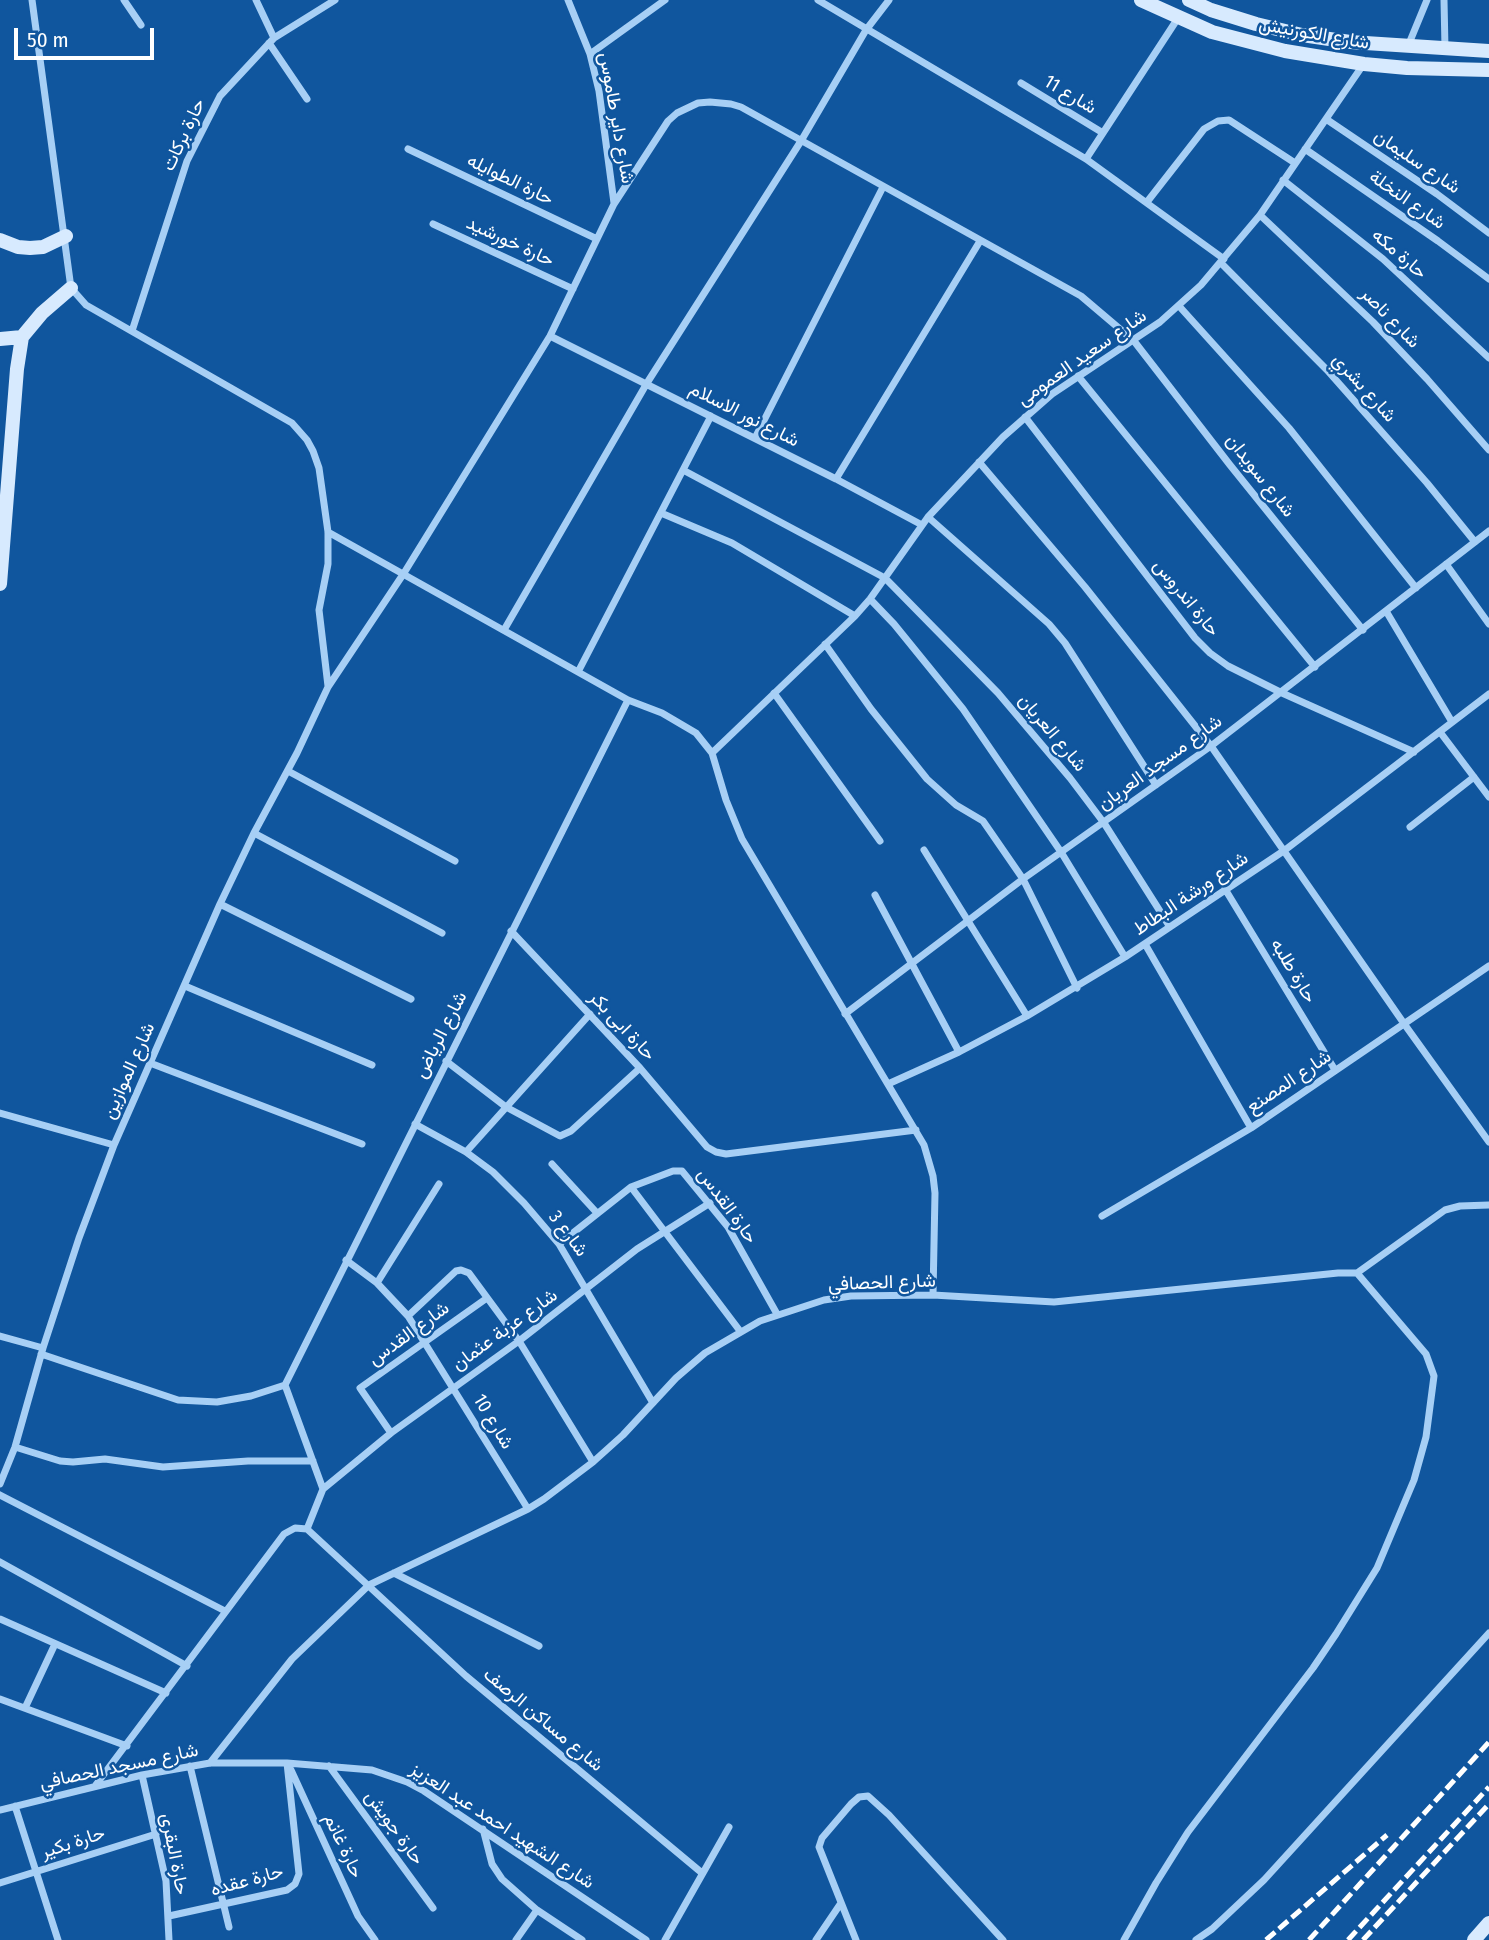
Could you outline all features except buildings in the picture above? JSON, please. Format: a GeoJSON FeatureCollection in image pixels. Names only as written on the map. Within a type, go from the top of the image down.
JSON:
{"type":"FeatureCollection","features":[{"type":"Feature","properties":{"kind":"main road","name":"شارع الكورنيش"},"geometry":{"type":"LineString","coordinates":[[1141,0],[1212,32],[1310,55],[1407,68],[1489,70]]}},
{"type":"Feature","properties":{"kind":"main road","name":"شارع الكورنيش"},"geometry":{"type":"LineString","coordinates":[[1189,0],[1210,10],[1256,24],[1302,34],[1350,42],[1489,51]]}},
{"type":"Feature","properties":{"kind":"main road"},"geometry":{"type":"LineString","coordinates":[[2,245],[43,247],[65,236]]}},
{"type":"Feature","properties":{"kind":"main road"},"geometry":{"type":"LineString","coordinates":[[0,584],[17,369],[22,337],[49,306],[71,288]]}},
{"type":"Feature","properties":{"kind":"main road"},"geometry":{"type":"LineString","coordinates":[[0,339],[22,337]]}},
{"type":"Feature","properties":{"kind":"main road"},"geometry":{"type":"LineString","coordinates":[[1474,1940],[1489,1923]]}},
{"type":"Feature","properties":{"kind":"street"},"geometry":{"type":"LineString","coordinates":[[32,0],[71,288],[86,305],[292,423],[307,440],[319,468],[328,532],[328,564],[319,610],[328,687]]}},
{"type":"Feature","properties":{"kind":"street"},"geometry":{"type":"LineString","coordinates":[[124,0],[141,25]]}},
{"type":"Feature","properties":{"kind":"street"},"geometry":{"type":"LineString","coordinates":[[256,0],[271,40],[307,99]]}},
{"type":"Feature","properties":{"kind":"street","name":"حارة بركات"},"geometry":{"type":"LineString","coordinates":[[132,331],[187,160],[220,96],[271,40],[335,0]]}},
{"type":"Feature","properties":{"kind":"street","name":"شارع داير طاموس"},"geometry":{"type":"LineString","coordinates":[[568,0],[590,54],[599,91],[614,204]]}},
{"type":"Feature","properties":{"kind":"street"},"geometry":{"type":"LineString","coordinates":[[590,54],[665,0]]}},
{"type":"Feature","properties":{"kind":"street","name":"شارع بشري"},"geometry":{"type":"LineString","coordinates":[[818,0],[1086,159],[1223,261],[1352,398],[1475,542]]}},
{"type":"Feature","properties":{"kind":"street"},"geometry":{"type":"LineString","coordinates":[[504,630],[647,383],[801,141],[866,30],[890,0]]}},
{"type":"Feature","properties":{"kind":"street"},"geometry":{"type":"LineString","coordinates":[[1408,46],[1427,0]]}},
{"type":"Feature","properties":{"kind":"street"},"geometry":{"type":"LineString","coordinates":[[1444,0],[1445,49]]}},
{"type":"Feature","properties":{"kind":"street"},"geometry":{"type":"LineString","coordinates":[[1086,159],[1178,18]]}},
{"type":"Feature","properties":{"kind":"street","name":"شارع سعيد العمومى"},"geometry":{"type":"LineString","coordinates":[[712,753],[855,616],[928,517],[1025,416],[1078,376],[1134,341],[1179,306],[1223,261],[1260,215],[1364,64]]}},
{"type":"Feature","properties":{"kind":"street","name":"شارع 11"},"geometry":{"type":"LineString","coordinates":[[1021,83],[1103,133]]}},
{"type":"Feature","properties":{"kind":"street","name":"شارع سويدان"},"geometry":{"type":"LineString","coordinates":[[614,204],[668,121],[677,113],[698,103],[731,104],[1081,296],[1134,341],[1363,630]]}},
{"type":"Feature","properties":{"kind":"street","name":"شارع سليمان"},"geometry":{"type":"LineString","coordinates":[[1326,119],[1437,194],[1489,233]]}},
{"type":"Feature","properties":{"kind":"street"},"geometry":{"type":"LineString","coordinates":[[1147,202],[1204,130],[1218,121],[1229,120],[1295,163]]}},
{"type":"Feature","properties":{"kind":"street","name":"حارة الطوايله"},"geometry":{"type":"LineString","coordinates":[[408,149],[597,239]]}},
{"type":"Feature","properties":{"kind":"street","name":"شارع النخلة"},"geometry":{"type":"LineString","coordinates":[[1305,149],[1489,279]]}},
{"type":"Feature","properties":{"kind":"street","name":"حارة مكه"},"geometry":{"type":"LineString","coordinates":[[1283,180],[1383,259],[1489,358]]}},
{"type":"Feature","properties":{"kind":"street"},"geometry":{"type":"LineString","coordinates":[[755,438],[883,187]]}},
{"type":"Feature","properties":{"kind":"street","name":"شارع الموازين"},"geometry":{"type":"LineString","coordinates":[[0,1484],[15,1447],[42,1351],[79,1238],[114,1145],[220,904],[328,687],[404,573],[550,336],[614,204]]}},
{"type":"Feature","properties":{"kind":"street","name":"شارع ناصر"},"geometry":{"type":"LineString","coordinates":[[1260,215],[1373,322],[1489,450]]}},
{"type":"Feature","properties":{"kind":"street","name":"حارة خورشيد"},"geometry":{"type":"LineString","coordinates":[[433,224],[573,289]]}},
{"type":"Feature","properties":{"kind":"street"},"geometry":{"type":"LineString","coordinates":[[836,479],[980,241]]}},
{"type":"Feature","properties":{"kind":"street"},"geometry":{"type":"LineString","coordinates":[[1179,306],[1289,428],[1416,588]]}},
{"type":"Feature","properties":{"kind":"street","name":"شارع نور الاسلام"},"geometry":{"type":"LineString","coordinates":[[550,336],[922,525]]}},
{"type":"Feature","properties":{"kind":"street"},"geometry":{"type":"LineString","coordinates":[[1078,376],[1315,667]]}},
{"type":"Feature","properties":{"kind":"street"},"geometry":{"type":"LineString","coordinates":[[578,672],[711,416]]}},
{"type":"Feature","properties":{"kind":"street","name":"حارة اندروس"},"geometry":{"type":"LineString","coordinates":[[1025,416],[1195,638],[1210,653],[1228,666],[1282,693],[1414,752]]}},
{"type":"Feature","properties":{"kind":"street"},"geometry":{"type":"LineString","coordinates":[[979,461],[1085,587],[1211,746],[1489,1142]]}},
{"type":"Feature","properties":{"kind":"street","name":"شارع العريان"},"geometry":{"type":"LineString","coordinates":[[683,470],[885,578],[998,693],[1061,768],[1104,823],[1170,927]]}},
{"type":"Feature","properties":{"kind":"street"},"geometry":{"type":"LineString","coordinates":[[661,513],[732,542],[855,616]]}},
{"type":"Feature","properties":{"kind":"street"},"geometry":{"type":"LineString","coordinates":[[928,517],[1049,624],[1065,643],[1156,785]]}},
{"type":"Feature","properties":{"kind":"street","name":"شارع مسجد العريان"},"geometry":{"type":"LineString","coordinates":[[845,1014],[1023,879],[1282,693],[1489,531]]}},
{"type":"Feature","properties":{"kind":"street"},"geometry":{"type":"LineString","coordinates":[[328,532],[628,700],[662,713],[696,733],[712,753],[726,800],[742,839],[916,1130],[929,1160],[935,1193],[933,1296]]}},
{"type":"Feature","properties":{"kind":"street"},"geometry":{"type":"LineString","coordinates":[[1446,565],[1489,624]]}},
{"type":"Feature","properties":{"kind":"street"},"geometry":{"type":"LineString","coordinates":[[870,599],[894,624],[963,709],[1061,852],[1125,957]]}},
{"type":"Feature","properties":{"kind":"street"},"geometry":{"type":"LineString","coordinates":[[1386,611],[1452,722]]}},
{"type":"Feature","properties":{"kind":"street"},"geometry":{"type":"LineString","coordinates":[[825,644],[871,709],[927,779],[956,805],[983,821],[1023,879],[1077,988]]}},
{"type":"Feature","properties":{"kind":"street"},"geometry":{"type":"LineString","coordinates":[[774,693],[880,841]]}},
{"type":"Feature","properties":{"kind":"street","name":"شارع ورشة البطاط"},"geometry":{"type":"LineString","coordinates":[[888,1084],[959,1052],[1027,1016],[1125,957],[1285,850],[1489,694]]}},
{"type":"Feature","properties":{"kind":"street","name":"شارع الرياض"},"geometry":{"type":"LineString","coordinates":[[285,1385],[628,700]]}},
{"type":"Feature","properties":{"kind":"street"},"geometry":{"type":"LineString","coordinates":[[1440,732],[1489,797]]}},
{"type":"Feature","properties":{"kind":"street"},"geometry":{"type":"LineString","coordinates":[[288,771],[455,861]]}},
{"type":"Feature","properties":{"kind":"street"},"geometry":{"type":"LineString","coordinates":[[1410,827],[1474,777]]}},
{"type":"Feature","properties":{"kind":"street"},"geometry":{"type":"LineString","coordinates":[[254,834],[442,933]]}},
{"type":"Feature","properties":{"kind":"street"},"geometry":{"type":"LineString","coordinates":[[924,850],[1027,1016]]}},
{"type":"Feature","properties":{"kind":"street","name":"حارة طلبه"},"geometry":{"type":"LineString","coordinates":[[1224,889],[1335,1070]]}},
{"type":"Feature","properties":{"kind":"street"},"geometry":{"type":"LineString","coordinates":[[875,895],[959,1052]]}},
{"type":"Feature","properties":{"kind":"street"},"geometry":{"type":"LineString","coordinates":[[220,904],[411,999]]}},
{"type":"Feature","properties":{"kind":"street","name":"حارة ابى بكر"},"geometry":{"type":"LineString","coordinates":[[511,932],[640,1068],[707,1147],[716,1152],[726,1154],[916,1130]]}},
{"type":"Feature","properties":{"kind":"street"},"geometry":{"type":"LineString","coordinates":[[1145,944],[1251,1128]]}},
{"type":"Feature","properties":{"kind":"street","name":"شارع المصنع"},"geometry":{"type":"LineString","coordinates":[[1102,1216],[1251,1128],[1489,966]]}},
{"type":"Feature","properties":{"kind":"street"},"geometry":{"type":"LineString","coordinates":[[184,986],[372,1065]]}},
{"type":"Feature","properties":{"kind":"street"},"geometry":{"type":"LineString","coordinates":[[466,1152],[590,1014]]}},
{"type":"Feature","properties":{"kind":"street"},"geometry":{"type":"LineString","coordinates":[[446,1061],[506,1107],[552,1133],[565,1135],[640,1068]]}},
{"type":"Feature","properties":{"kind":"street"},"geometry":{"type":"LineString","coordinates":[[150,1063],[362,1144]]}},
{"type":"Feature","properties":{"kind":"street"},"geometry":{"type":"LineString","coordinates":[[0,1113],[114,1145]]}},
{"type":"Feature","properties":{"kind":"street","name":"شارع 3"},"geometry":{"type":"LineString","coordinates":[[415,1124],[466,1152],[493,1172],[559,1244],[653,1403]]}},
{"type":"Feature","properties":{"kind":"street"},"geometry":{"type":"LineString","coordinates":[[552,1164],[597,1213]]}},
{"type":"Feature","properties":{"kind":"street","name":"حارة القدس"},"geometry":{"type":"LineString","coordinates":[[559,1244],[631,1187],[673,1171],[682,1171],[728,1227],[777,1314]]}},
{"type":"Feature","properties":{"kind":"street"},"geometry":{"type":"LineString","coordinates":[[377,1283],[439,1184]]}},
{"type":"Feature","properties":{"kind":"street"},"geometry":{"type":"LineString","coordinates":[[631,1187],[740,1331]]}},
{"type":"Feature","properties":{"kind":"street","name":"شارع عزبة عثمان"},"geometry":{"type":"LineString","coordinates":[[323,1489],[391,1433],[519,1341],[665,1230],[710,1203]]}},
{"type":"Feature","properties":{"kind":"street"},"geometry":{"type":"LineString","coordinates":[[1124,1940],[1188,1832],[1336,1634],[1377,1568],[1415,1480],[1426,1437],[1434,1376],[1426,1354],[1357,1273],[1445,1210],[1460,1206],[1489,1205]]}},
{"type":"Feature","properties":{"kind":"street","name":"شارع 10"},"geometry":{"type":"LineString","coordinates":[[346,1260],[377,1283],[408,1316],[528,1509]]}},
{"type":"Feature","properties":{"kind":"street"},"geometry":{"type":"LineString","coordinates":[[408,1316],[456,1272],[461,1270],[469,1273],[519,1341],[593,1462]]}},
{"type":"Feature","properties":{"kind":"street","name":"شارع الحصافي"},"geometry":{"type":"LineString","coordinates":[[210,1763],[292,1659],[369,1585],[528,1509],[593,1462],[623,1435],[676,1378],[705,1353],[740,1331],[777,1314],[824,1300],[851,1296],[933,1296],[1054,1302],[1357,1273]]}},
{"type":"Feature","properties":{"kind":"street","name":"شارع القدس"},"geometry":{"type":"LineString","coordinates":[[391,1433],[360,1389],[487,1298]]}},
{"type":"Feature","properties":{"kind":"street"},"geometry":{"type":"LineString","coordinates":[[0,1336],[178,1400],[217,1402],[285,1385],[323,1489],[307,1529],[295,1528],[284,1534],[95,1786]]}},
{"type":"Feature","properties":{"kind":"street"},"geometry":{"type":"LineString","coordinates":[[15,1447],[60,1461],[105,1459],[163,1467],[248,1461],[313,1461]]}},
{"type":"Feature","properties":{"kind":"street"},"geometry":{"type":"LineString","coordinates":[[0,1495],[225,1611]]}},
{"type":"Feature","properties":{"kind":"street","name":"شارع مساكن الرصف"},"geometry":{"type":"LineString","coordinates":[[307,1529],[466,1676],[702,1873]]}},
{"type":"Feature","properties":{"kind":"street"},"geometry":{"type":"LineString","coordinates":[[0,1562],[187,1666]]}},
{"type":"Feature","properties":{"kind":"street"},"geometry":{"type":"LineString","coordinates":[[394,1573],[539,1646]]}},
{"type":"Feature","properties":{"kind":"street"},"geometry":{"type":"LineString","coordinates":[[0,1619],[166,1693]]}},
{"type":"Feature","properties":{"kind":"street"},"geometry":{"type":"LineString","coordinates":[[1196,1940],[1212,1929],[1264,1880],[1489,1633]]}},
{"type":"Feature","properties":{"kind":"street"},"geometry":{"type":"LineString","coordinates":[[25,1708],[55,1644]]}},
{"type":"Feature","properties":{"kind":"street"},"geometry":{"type":"LineString","coordinates":[[0,1699],[127,1746]]}},
{"type":"Feature","properties":{"kind":"street","name":"شارع مسجد الحصافي"},"geometry":{"type":"LineString","coordinates":[[0,1810],[190,1766],[210,1763],[288,1762]]}},
{"type":"Feature","properties":{"kind":"street","name":"شارع الشهيد احمد عبد العزيز"},"geometry":{"type":"LineString","coordinates":[[288,1762],[372,1770],[407,1782],[483,1829],[646,1940]]}},
{"type":"Feature","properties":{"kind":"street","name":"حارة عقده"},"geometry":{"type":"LineString","coordinates":[[169,1916],[287,1890],[298,1880],[288,1762]]}},
{"type":"Feature","properties":{"kind":"street","name":"حارة غانم"},"geometry":{"type":"LineString","coordinates":[[288,1762],[358,1916],[375,1940]]}},
{"type":"Feature","properties":{"kind":"street"},"geometry":{"type":"LineString","coordinates":[[190,1766],[229,1927]]}},
{"type":"Feature","properties":{"kind":"street","name":"حارة جويش"},"geometry":{"type":"LineString","coordinates":[[329,1766],[433,1908]]}},
{"type":"Feature","properties":{"kind":"street","name":"حارة البقرى"},"geometry":{"type":"LineString","coordinates":[[142,1775],[166,1881],[169,1940]]}},
{"type":"Feature","properties":{"kind":"street"},"geometry":{"type":"LineString","coordinates":[[856,1940],[819,1846],[851,1804],[859,1797],[868,1796],[889,1815],[1003,1940]]}},
{"type":"Feature","properties":{"kind":"street"},"geometry":{"type":"LineString","coordinates":[[16,1806],[58,1940]]}},
{"type":"Feature","properties":{"kind":"street"},"geometry":{"type":"LineString","coordinates":[[665,1940],[729,1826]]}},
{"type":"Feature","properties":{"kind":"street"},"geometry":{"type":"LineString","coordinates":[[483,1829],[492,1864],[502,1879],[537,1910],[582,1940]]}},
{"type":"Feature","properties":{"kind":"street","name":"حارة بكير"},"geometry":{"type":"LineString","coordinates":[[0,1883],[156,1834]]}},
{"type":"Feature","properties":{"kind":"street"},"geometry":{"type":"LineString","coordinates":[[816,1940],[841,1903]]}},
{"type":"Feature","properties":{"kind":"street"},"geometry":{"type":"LineString","coordinates":[[516,1940],[537,1910]]}},
{"type":"Feature","properties":{"kind":"railway"},"geometry":{"type":"LineString","coordinates":[[1309,1940],[1489,1742]]}},
{"type":"Feature","properties":{"kind":"railway"},"geometry":{"type":"LineString","coordinates":[[1348,1940],[1489,1787]]}},
{"type":"Feature","properties":{"kind":"railway"},"geometry":{"type":"LineString","coordinates":[[1363,1940],[1489,1804]]}},
{"type":"Feature","properties":{"kind":"railway"},"geometry":{"type":"LineString","coordinates":[[1266,1940],[1387,1835]]}}]}
